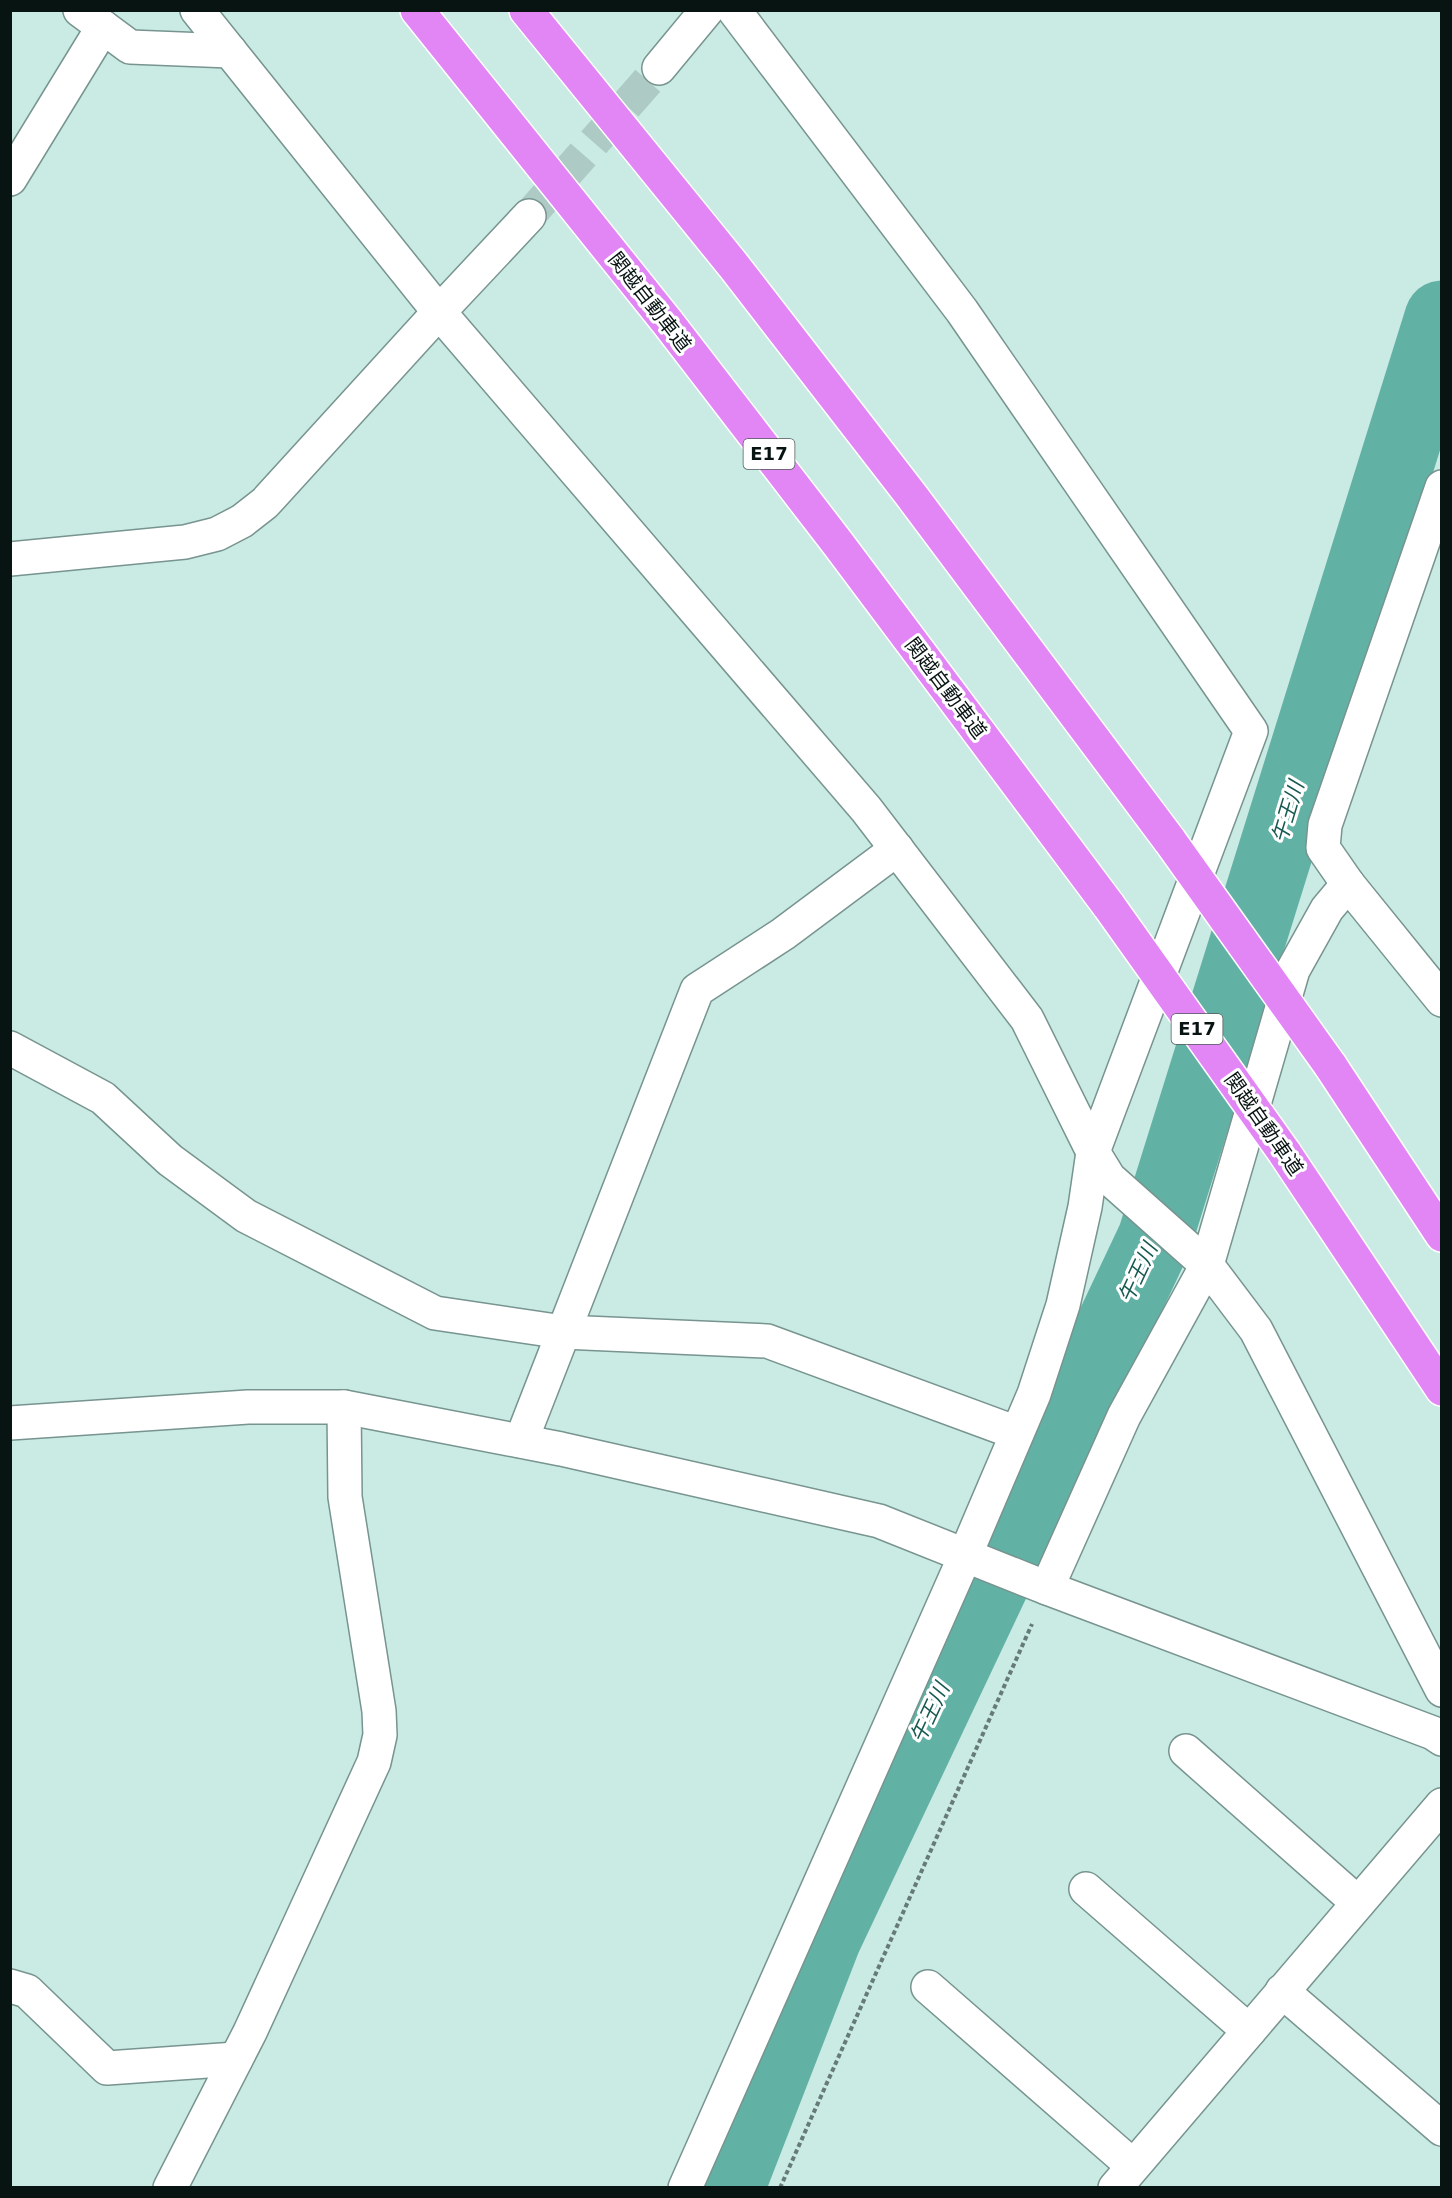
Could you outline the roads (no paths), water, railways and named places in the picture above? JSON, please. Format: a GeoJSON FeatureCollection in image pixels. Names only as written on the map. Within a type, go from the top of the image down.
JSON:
{"type":"FeatureCollection","features":[{"type":"Feature","properties":{"kind":"highway","name":"関越自動車道"},"geometry":{"type":"LineString","coordinates":[[417,10],[675,333],[839,545],[1109,906],[1284,1152],[1442,1389]]}},
{"type":"Feature","properties":{"kind":"highway"},"geometry":{"type":"LineString","coordinates":[[526,10],[748,284],[911,495],[1170,841],[1330,1065],[1442,1235]]}},
{"type":"Feature","properties":{"kind":"street"},"geometry":{"type":"LineString","coordinates":[[197,10],[439,312],[867,809],[1028,1018],[1101,1165],[1201,1259],[1256,1330],[1442,1690]]}},
{"type":"Feature","properties":{"kind":"street"},"geometry":{"type":"LineString","coordinates":[[659,68],[707,10]]}},
{"type":"Feature","properties":{"kind":"street"},"geometry":{"type":"LineString","coordinates":[[685,2187],[969,1556],[1034,1394],[1063,1305],[1086,1207],[1251,731],[962,311],[734,10]]}},
{"type":"Feature","properties":{"kind":"street"},"geometry":{"type":"LineString","coordinates":[[10,179],[92,19],[130,47],[230,51]]}},
{"type":"Feature","properties":{"kind":"street"},"geometry":{"type":"LineString","coordinates":[[10,559],[185,542],[217,534],[242,521],[265,503],[529,216]]}},
{"type":"Feature","properties":{"kind":"street"},"geometry":{"type":"LineString","coordinates":[[1442,487],[1325,825],[1323,848],[1348,884],[1442,1000]]}},
{"type":"Feature","properties":{"kind":"street"},"geometry":{"type":"LineString","coordinates":[[521,1441],[697,990],[783,934],[897,849]]}},
{"type":"Feature","properties":{"kind":"street"},"geometry":{"type":"LineString","coordinates":[[1039,1585],[1201,1259],[1293,970],[1327,909],[1348,884]]}},
{"type":"Feature","properties":{"kind":"street"},"geometry":{"type":"LineString","coordinates":[[10,1048],[103,1098],[170,1160],[246,1216],[435,1313],[563,1332],[767,1341],[1017,1433]]}},
{"type":"Feature","properties":{"kind":"street"},"geometry":{"type":"LineString","coordinates":[[10,1423],[248,1407],[344,1407],[521,1441],[879,1521],[1039,1585],[1422,1729],[1442,1739]]}},
{"type":"Feature","properties":{"kind":"street"},"geometry":{"type":"LineString","coordinates":[[170,2187],[250,2032],[374,1762],[380,1735],[379,1711],[345,1497],[344,1407]]}},
{"type":"Feature","properties":{"kind":"street"},"geometry":{"type":"LineString","coordinates":[[1186,1751],[1358,1903]]}},
{"type":"Feature","properties":{"kind":"street"},"geometry":{"type":"LineString","coordinates":[[928,1987],[1124,2177],[1442,1805]]}},
{"type":"Feature","properties":{"kind":"street"},"geometry":{"type":"LineString","coordinates":[[1086,1889],[1249,2031]]}},
{"type":"Feature","properties":{"kind":"street"},"geometry":{"type":"LineString","coordinates":[[10,1986],[27,1991],[107,2068],[236,2059]]}},
{"type":"Feature","properties":{"kind":"street"},"geometry":{"type":"LineString","coordinates":[[1282,1991],[1442,2129]]}},
{"type":"Feature","properties":{"kind":"waterway","name":"午王川"},"geometry":{"type":"LineString","coordinates":[[727,2188],[824,1938],[1155,1238],[1442,318]]}},
{"type":"Feature","properties":{"kind":"tunnel"},"geometry":{"type":"LineString","coordinates":[[529,216],[659,68]]}}]}
